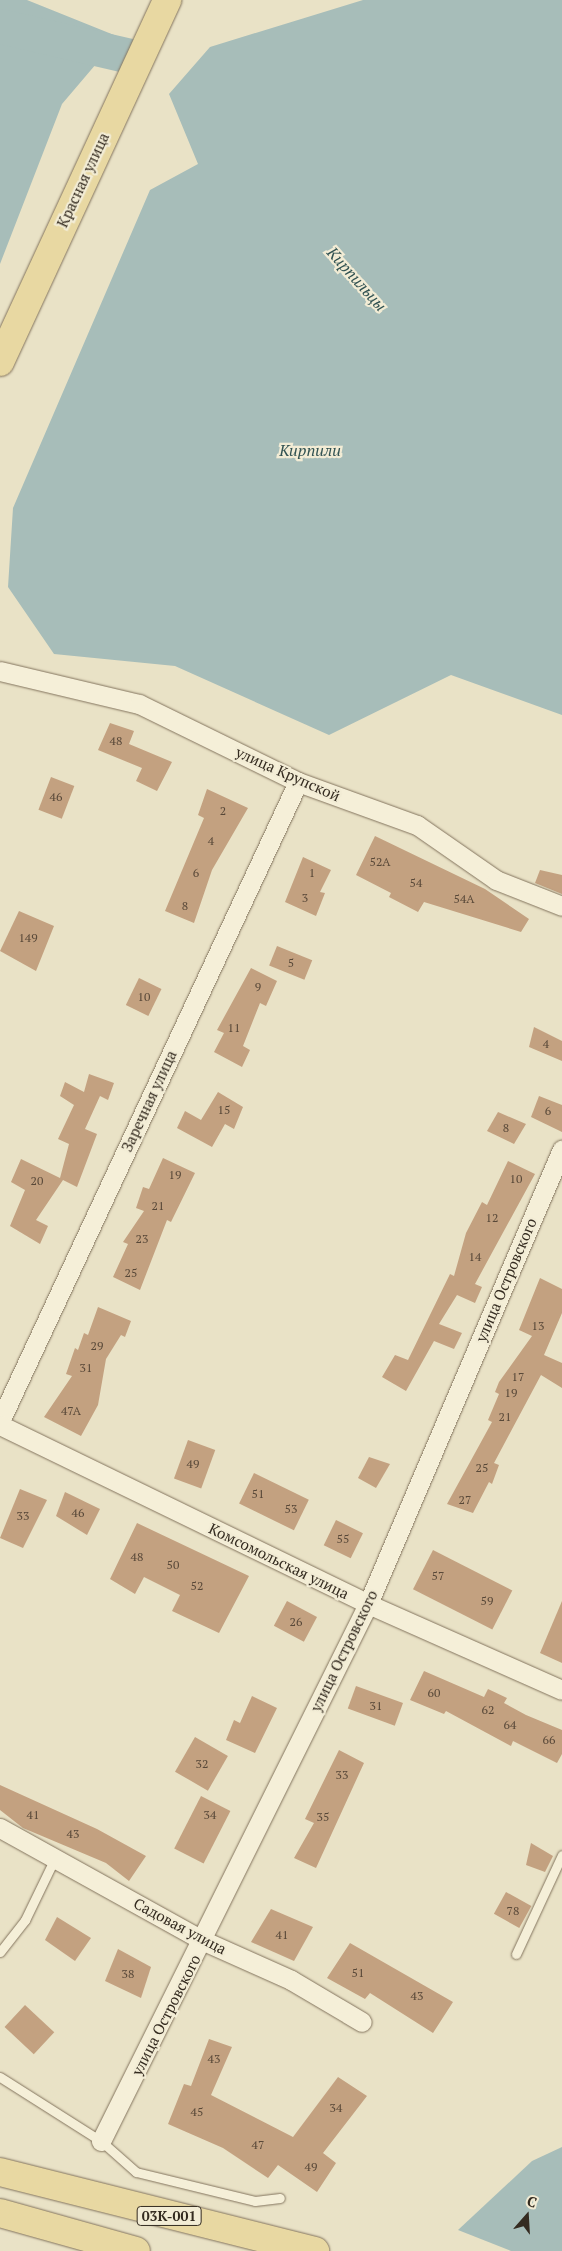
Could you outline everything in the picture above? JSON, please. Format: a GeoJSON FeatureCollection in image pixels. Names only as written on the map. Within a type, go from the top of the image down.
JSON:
{"type":"FeatureCollection","features":[{"type":"Feature","properties":{"kind":"main road","name":"Красная улица"},"geometry":{"type":"LineString","coordinates":[[0,362],[167,0]]}},
{"type":"Feature","properties":{"kind":"main road","name":"03К-001"},"geometry":{"type":"LineString","coordinates":[[0,2172],[314,2251]]}},
{"type":"Feature","properties":{"kind":"main road"},"geometry":{"type":"LineString","coordinates":[[0,2213],[136,2251]]}},
{"type":"Feature","properties":{"kind":"street","name":"улица Крупской"},"geometry":{"type":"LineString","coordinates":[[0,671],[139,704],[298,782],[417,825],[496,880],[562,906]]}},
{"type":"Feature","properties":{"kind":"street","name":"Заречная улица"},"geometry":{"type":"LineString","coordinates":[[0,1420],[298,782]]}},
{"type":"Feature","properties":{"kind":"street","name":"улица Островского"},"geometry":{"type":"LineString","coordinates":[[101,2141],[204,1941],[368,1604],[562,1150]]}},
{"type":"Feature","properties":{"kind":"street","name":"Комсомольская улица"},"geometry":{"type":"LineString","coordinates":[[0,1425],[368,1604],[562,1690]]}},
{"type":"Feature","properties":{"kind":"street","name":"Садовая улица"},"geometry":{"type":"LineString","coordinates":[[0,1828],[204,1941],[291,1980],[362,2022]]}},
{"type":"Feature","properties":{"kind":"lane"},"geometry":{"type":"LineString","coordinates":[[516,1954],[562,1855]]}},
{"type":"Feature","properties":{"kind":"lane"},"geometry":{"type":"LineString","coordinates":[[0,1952],[25,1920],[55,1858]]}},
{"type":"Feature","properties":{"kind":"lane"},"geometry":{"type":"LineString","coordinates":[[0,2077],[101,2141],[136,2172],[255,2201],[280,2198]]}},
{"type":"Feature","properties":{"kind":"water"},"geometry":{"type":"Polygon","coordinates":[[[0,0],[27,0],[119,37],[62,104],[0,264],[0,0]]]}},
{"type":"Feature","properties":{"kind":"water","name":"Кирпили"},"geometry":{"type":"Polygon","coordinates":[[[363,0],[562,0],[562,715],[451,675],[329,735],[175,666],[54,654],[8,587],[13,508],[150,190],[198,164],[169,94],[210,47],[363,0]]]}},
{"type":"Feature","properties":{"kind":"water"},"geometry":{"type":"Polygon","coordinates":[[[562,2147],[562,2251],[511,2251],[458,2230],[532,2161],[562,2147]]]}},
{"type":"Feature","properties":{"kind":"building"},"geometry":{"type":"Polygon","coordinates":[[[110,723],[134,731],[129,744],[172,762],[157,791],[136,781],[142,768],[98,750],[110,723]]]}},
{"type":"Feature","properties":{"kind":"building"},"geometry":{"type":"Polygon","coordinates":[[[51,777],[74,786],[62,819],[38,810],[51,777]]]}},
{"type":"Feature","properties":{"kind":"building"},"geometry":{"type":"Polygon","coordinates":[[[207,789],[248,808],[212,870],[194,923],[165,911],[204,818],[198,815],[207,789]]]}},
{"type":"Feature","properties":{"kind":"building"},"geometry":{"type":"Polygon","coordinates":[[[375,836],[485,889],[529,919],[521,932],[424,902],[418,912],[389,897],[391,893],[356,875],[375,836]]]}},
{"type":"Feature","properties":{"kind":"building"},"geometry":{"type":"Polygon","coordinates":[[[303,857],[331,870],[320,892],[325,893],[316,916],[285,902],[303,857]]]}},
{"type":"Feature","properties":{"kind":"building"},"geometry":{"type":"Polygon","coordinates":[[[540,870],[562,875],[562,894],[535,883],[540,870]]]}},
{"type":"Feature","properties":{"kind":"building"},"geometry":{"type":"Polygon","coordinates":[[[19,911],[54,926],[36,971],[0,951],[19,911]]]}},
{"type":"Feature","properties":{"kind":"building"},"geometry":{"type":"Polygon","coordinates":[[[277,946],[312,960],[304,980],[269,965],[277,946]]]}},
{"type":"Feature","properties":{"kind":"building"},"geometry":{"type":"Polygon","coordinates":[[[251,968],[277,981],[266,1006],[260,1003],[243,1046],[250,1050],[242,1067],[214,1052],[224,1033],[217,1030],[251,968]]]}},
{"type":"Feature","properties":{"kind":"building"},"geometry":{"type":"Polygon","coordinates":[[[139,978],[161,989],[148,1016],[126,1005],[139,978]]]}},
{"type":"Feature","properties":{"kind":"building"},"geometry":{"type":"Polygon","coordinates":[[[534,1027],[562,1041],[562,1061],[529,1047],[534,1027]]]}},
{"type":"Feature","properties":{"kind":"building"},"geometry":{"type":"Polygon","coordinates":[[[89,1074],[114,1083],[108,1100],[100,1096],[85,1129],[97,1134],[77,1187],[63,1180],[36,1220],[48,1226],[40,1244],[10,1226],[25,1190],[11,1182],[21,1159],[60,1178],[69,1144],[58,1139],[74,1105],[60,1096],[65,1082],[84,1092],[89,1074]]]}},
{"type":"Feature","properties":{"kind":"building"},"geometry":{"type":"Polygon","coordinates":[[[218,1092],[243,1107],[234,1129],[225,1124],[212,1147],[177,1128],[185,1111],[201,1120],[218,1092]]]}},
{"type":"Feature","properties":{"kind":"building"},"geometry":{"type":"Polygon","coordinates":[[[539,1096],[562,1105],[562,1132],[531,1117],[539,1096]]]}},
{"type":"Feature","properties":{"kind":"building"},"geometry":{"type":"Polygon","coordinates":[[[498,1112],[526,1124],[514,1144],[487,1131],[498,1112]]]}},
{"type":"Feature","properties":{"kind":"building"},"geometry":{"type":"Polygon","coordinates":[[[163,1158],[195,1173],[171,1222],[167,1220],[140,1290],[113,1277],[128,1244],[123,1242],[144,1211],[136,1208],[143,1187],[149,1189],[163,1158]]]}},
{"type":"Feature","properties":{"kind":"building"},"geometry":{"type":"Polygon","coordinates":[[[508,1161],[535,1174],[475,1284],[482,1287],[475,1303],[457,1295],[439,1324],[462,1333],[454,1349],[434,1341],[406,1391],[382,1377],[395,1355],[408,1360],[450,1274],[454,1276],[466,1233],[482,1202],[487,1205],[508,1161]]]}},
{"type":"Feature","properties":{"kind":"building"},"geometry":{"type":"Polygon","coordinates":[[[540,1278],[562,1289],[562,1313],[544,1355],[562,1363],[562,1388],[541,1375],[494,1463],[499,1465],[492,1484],[489,1482],[473,1513],[447,1504],[492,1422],[488,1420],[499,1394],[495,1392],[499,1382],[532,1336],[519,1330],[540,1278]]]}},
{"type":"Feature","properties":{"kind":"building"},"geometry":{"type":"Polygon","coordinates":[[[98,1307],[131,1321],[125,1337],[121,1335],[106,1359],[98,1405],[81,1436],[44,1417],[72,1376],[66,1374],[75,1348],[78,1350],[84,1333],[88,1335],[98,1307]]]}},
{"type":"Feature","properties":{"kind":"building"},"geometry":{"type":"Polygon","coordinates":[[[188,1440],[215,1450],[201,1488],[174,1479],[188,1440]]]}},
{"type":"Feature","properties":{"kind":"building"},"geometry":{"type":"Polygon","coordinates":[[[369,1457],[390,1464],[376,1488],[358,1478],[369,1457]]]}},
{"type":"Feature","properties":{"kind":"building"},"geometry":{"type":"Polygon","coordinates":[[[254,1473],[309,1500],[294,1530],[239,1504],[254,1473]]]}},
{"type":"Feature","properties":{"kind":"building"},"geometry":{"type":"Polygon","coordinates":[[[20,1489],[47,1500],[23,1548],[0,1538],[20,1489]]]}},
{"type":"Feature","properties":{"kind":"building"},"geometry":{"type":"Polygon","coordinates":[[[65,1492],[100,1509],[87,1535],[56,1516],[65,1492]]]}},
{"type":"Feature","properties":{"kind":"building"},"geometry":{"type":"Polygon","coordinates":[[[336,1520],[363,1533],[351,1558],[324,1545],[336,1520]]]}},
{"type":"Feature","properties":{"kind":"building"},"geometry":{"type":"Polygon","coordinates":[[[137,1523],[249,1576],[219,1633],[172,1611],[180,1595],[144,1577],[135,1594],[110,1579],[137,1523]]]}},
{"type":"Feature","properties":{"kind":"building"},"geometry":{"type":"Polygon","coordinates":[[[433,1550],[512,1590],[492,1630],[413,1589],[433,1550]]]}},
{"type":"Feature","properties":{"kind":"building"},"geometry":{"type":"Polygon","coordinates":[[[287,1601],[317,1617],[304,1642],[274,1626],[287,1601]]]}},
{"type":"Feature","properties":{"kind":"building"},"geometry":{"type":"Polygon","coordinates":[[[562,1601],[562,1663],[540,1653],[562,1601]]]}},
{"type":"Feature","properties":{"kind":"building"},"geometry":{"type":"Polygon","coordinates":[[[424,1671],[484,1697],[488,1689],[507,1698],[504,1703],[526,1715],[562,1730],[562,1754],[557,1763],[513,1741],[511,1746],[446,1711],[444,1714],[410,1700],[424,1671]]]}},
{"type":"Feature","properties":{"kind":"building"},"geometry":{"type":"Polygon","coordinates":[[[356,1686],[403,1703],[395,1726],[348,1709],[356,1686]]]}},
{"type":"Feature","properties":{"kind":"building"},"geometry":{"type":"Polygon","coordinates":[[[252,1696],[277,1708],[255,1753],[226,1740],[234,1720],[240,1723],[252,1696]]]}},
{"type":"Feature","properties":{"kind":"building"},"geometry":{"type":"Polygon","coordinates":[[[195,1737],[228,1756],[208,1791],[175,1772],[195,1737]]]}},
{"type":"Feature","properties":{"kind":"building"},"geometry":{"type":"Polygon","coordinates":[[[339,1750],[364,1763],[316,1868],[294,1858],[314,1823],[305,1819],[339,1750]]]}},
{"type":"Feature","properties":{"kind":"building"},"geometry":{"type":"Polygon","coordinates":[[[0,1785],[97,1829],[146,1856],[129,1881],[106,1863],[23,1828],[0,1810],[0,1785]]]}},
{"type":"Feature","properties":{"kind":"building"},"geometry":{"type":"Polygon","coordinates":[[[201,1796],[230,1811],[204,1864],[174,1849],[201,1796]]]}},
{"type":"Feature","properties":{"kind":"building"},"geometry":{"type":"Polygon","coordinates":[[[531,1843],[553,1856],[545,1872],[526,1865],[531,1843]]]}},
{"type":"Feature","properties":{"kind":"building"},"geometry":{"type":"Polygon","coordinates":[[[506,1892],[531,1906],[519,1928],[494,1914],[506,1892]]]}},
{"type":"Feature","properties":{"kind":"building"},"geometry":{"type":"Polygon","coordinates":[[[271,1909],[313,1927],[294,1961],[251,1942],[271,1909]]]}},
{"type":"Feature","properties":{"kind":"building"},"geometry":{"type":"Polygon","coordinates":[[[57,1917],[91,1938],[75,1961],[45,1940],[57,1917]]]}},
{"type":"Feature","properties":{"kind":"building"},"geometry":{"type":"Polygon","coordinates":[[[350,1943],[453,2002],[433,2033],[370,1993],[365,1999],[327,1978],[350,1943]]]}},
{"type":"Feature","properties":{"kind":"building"},"geometry":{"type":"Polygon","coordinates":[[[118,1949],[151,1967],[141,1998],[105,1981],[118,1949]]]}},
{"type":"Feature","properties":{"kind":"building"},"geometry":{"type":"Polygon","coordinates":[[[25,2005],[54,2032],[34,2054],[5,2027],[25,2005]]]}},
{"type":"Feature","properties":{"kind":"building"},"geometry":{"type":"Polygon","coordinates":[[[209,2039],[232,2047],[211,2095],[293,2137],[338,2077],[367,2096],[323,2153],[336,2163],[317,2192],[278,2165],[268,2178],[223,2148],[168,2124],[184,2084],[191,2086],[209,2039]]]}},
{"type":"Feature","properties":{"kind":"waterway","name":"Кирпильцы"},"geometry":{"type":"LineString","coordinates":[[0,26],[130,56]]}}]}
